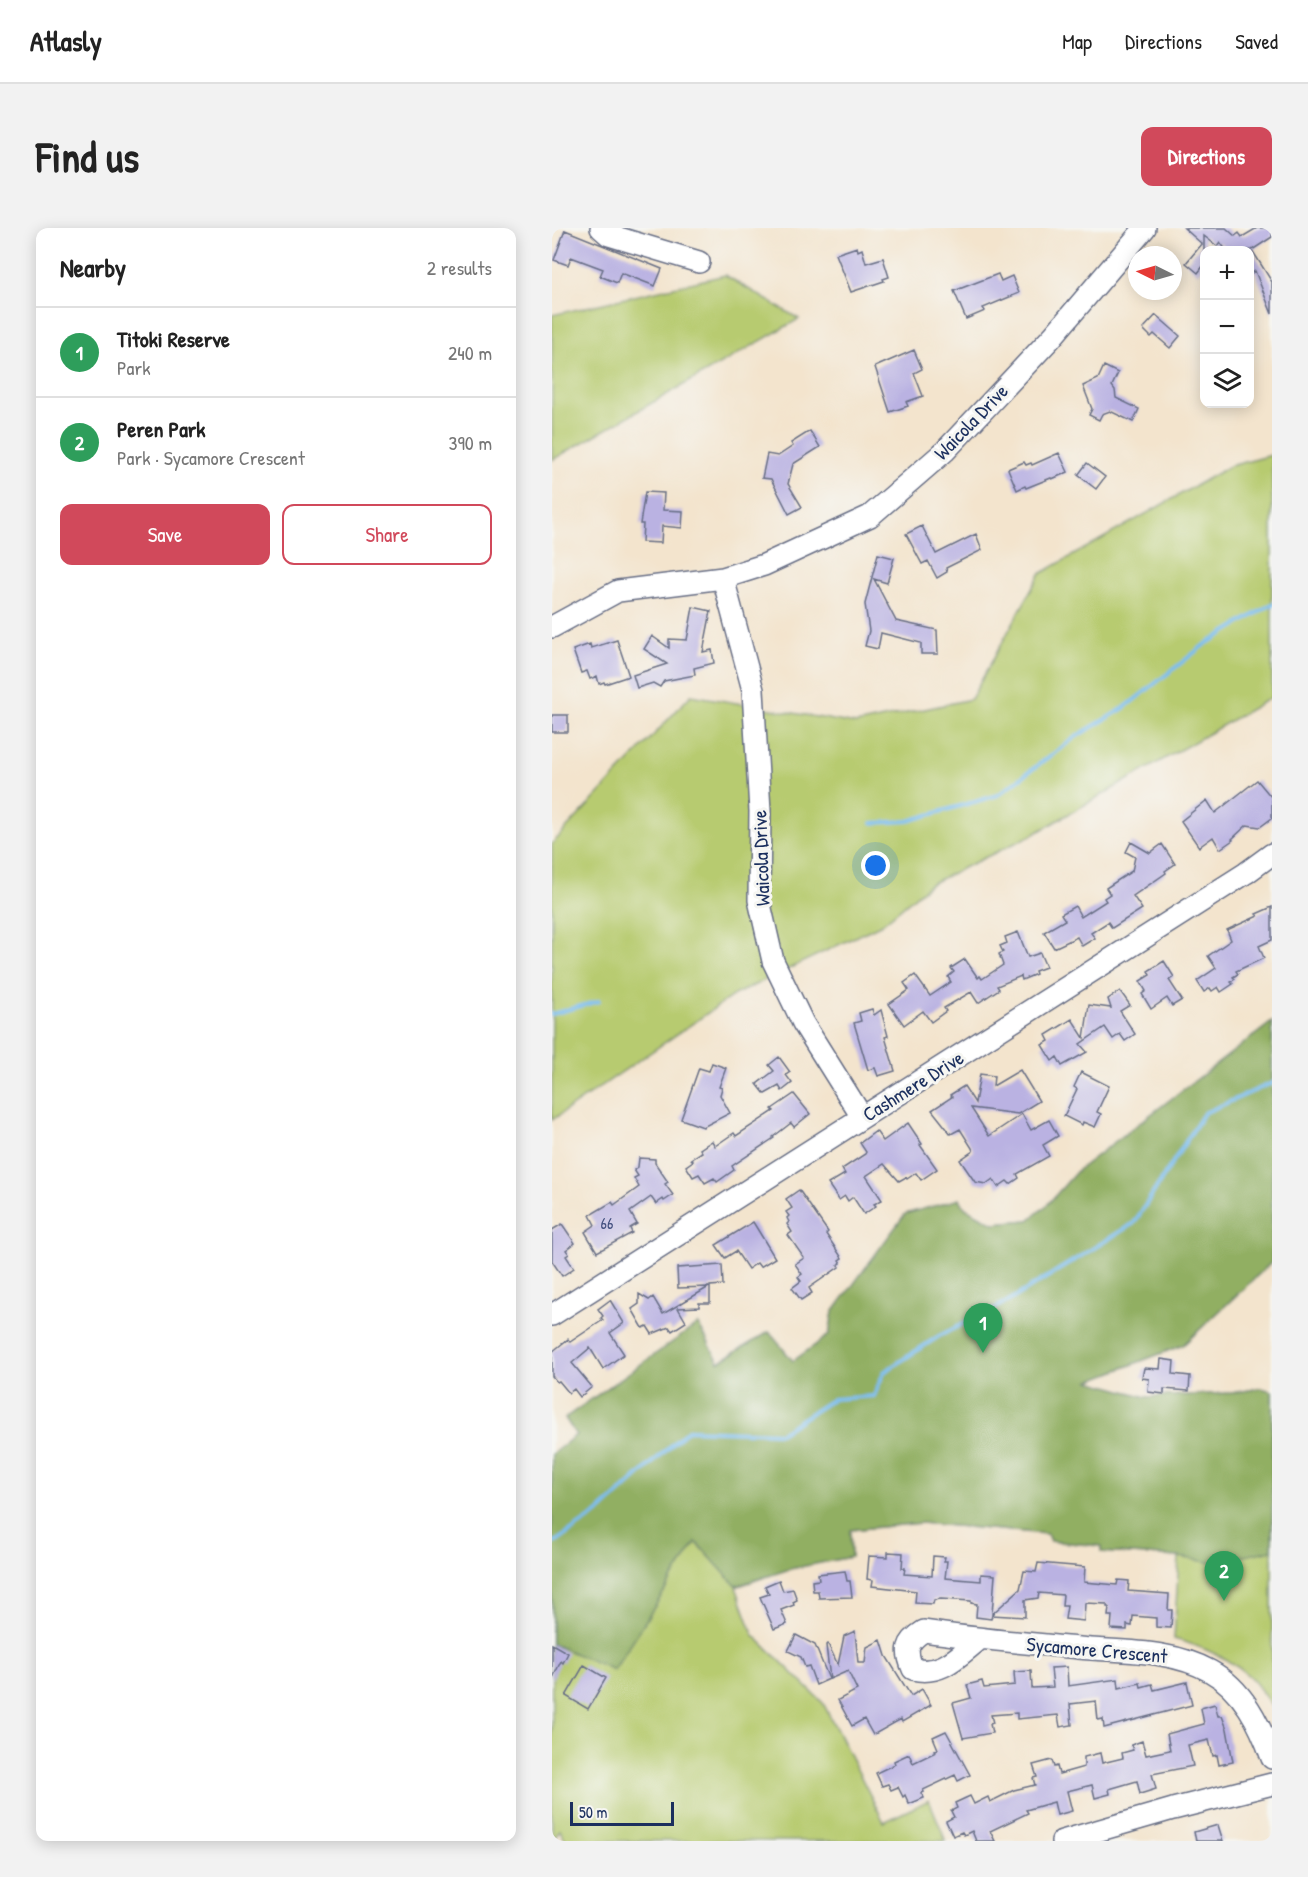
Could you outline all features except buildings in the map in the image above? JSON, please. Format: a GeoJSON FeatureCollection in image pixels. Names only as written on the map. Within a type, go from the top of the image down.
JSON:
{"type":"FeatureCollection","features":[{"type":"Feature","properties":{"kind":"street"},"geometry":{"type":"LineString","coordinates":[[602,228],[609,235],[699,262]]}},
{"type":"Feature","properties":{"kind":"street","name":"Waicola Drive"},"geometry":{"type":"LineString","coordinates":[[552,627],[618,591],[723,578],[764,565],[870,516],[945,451],[1053,336],[1145,228]]}},
{"type":"Feature","properties":{"kind":"street","name":"Waicola Drive"},"geometry":{"type":"LineString","coordinates":[[723,578],[753,690],[760,811],[759,900],[773,961],[803,1023],[862,1118]]}},
{"type":"Feature","properties":{"kind":"street","name":"Cashmere Drive"},"geometry":{"type":"LineString","coordinates":[[552,1316],[1272,854]]}},
{"type":"Feature","properties":{"kind":"street","name":"Sycamore Crescent"},"geometry":{"type":"LineString","coordinates":[[980,1639],[1149,1654],[1181,1659],[1210,1671],[1230,1686],[1246,1704],[1259,1725],[1272,1758]]}},
{"type":"Feature","properties":{"kind":"street"},"geometry":{"type":"LineString","coordinates":[[1062,1841],[1173,1809],[1272,1784]]}},
{"type":"Feature","properties":{"kind":"green space"},"geometry":{"type":"Polygon","coordinates":[[[725,275],[799,319],[552,460],[552,315],[725,275]]]}},
{"type":"Feature","properties":{"kind":"green space"},"geometry":{"type":"Polygon","coordinates":[[[1272,455],[1272,697],[1034,834],[930,884],[882,924],[734,995],[552,1120],[552,844],[691,695],[856,724],[971,699],[1040,574],[1230,466],[1272,455]]]}},
{"type":"Feature","properties":{"kind":"green space"},"geometry":{"type":"Polygon","coordinates":[[[1272,1022],[1272,1262],[1183,1345],[1089,1381],[1146,1397],[1232,1393],[1261,1388],[1272,1391],[1272,1707],[1255,1683],[1241,1670],[1214,1653],[1174,1639],[1179,1557],[1101,1552],[1101,1546],[1050,1541],[1047,1534],[921,1523],[850,1530],[851,1557],[789,1569],[736,1587],[753,1634],[823,1703],[884,1822],[929,1800],[946,1841],[566,1841],[560,1829],[552,1841],[552,1454],[576,1435],[565,1418],[698,1324],[719,1362],[769,1332],[793,1361],[829,1335],[833,1312],[960,1199],[965,1208],[994,1223],[1029,1220],[1047,1205],[1078,1170],[1272,1022]]]}},
{"type":"Feature","properties":{"kind":"green space"},"geometry":{"type":"Polygon","coordinates":[[[1272,1022],[1272,1262],[1183,1345],[1089,1381],[1146,1397],[1232,1393],[1261,1388],[1272,1391],[1272,1550],[1213,1563],[1179,1557],[1101,1552],[1101,1546],[1050,1541],[1047,1534],[921,1523],[850,1530],[851,1557],[790,1569],[736,1586],[696,1542],[614,1670],[552,1644],[552,1454],[576,1435],[565,1418],[698,1324],[719,1362],[769,1332],[793,1361],[829,1335],[833,1312],[905,1214],[960,1199],[965,1208],[994,1223],[1029,1220],[1047,1205],[1078,1170],[1272,1022]]]}},
{"type":"Feature","properties":{"kind":"waterway"},"geometry":{"type":"LineString","coordinates":[[872,823],[908,821],[998,795],[1077,736],[1124,708],[1204,645],[1272,604]]}},
{"type":"Feature","properties":{"kind":"waterway"},"geometry":{"type":"LineString","coordinates":[[552,1014],[599,1001]]}},
{"type":"Feature","properties":{"kind":"waterway"},"geometry":{"type":"LineString","coordinates":[[552,1544],[598,1513],[688,1430],[780,1433],[833,1399],[874,1396],[884,1372],[939,1336],[1007,1302],[1134,1223],[1204,1113],[1272,1083]]}},
{"type":"Feature","properties":{"kind":"place","name":"Titoki Reserve"},"geometry":{"type":"Point","coordinates":[983,1353]}},
{"type":"Feature","properties":{"kind":"place","name":"Peren Park"},"geometry":{"type":"Point","coordinates":[1224,1601]}}]}
